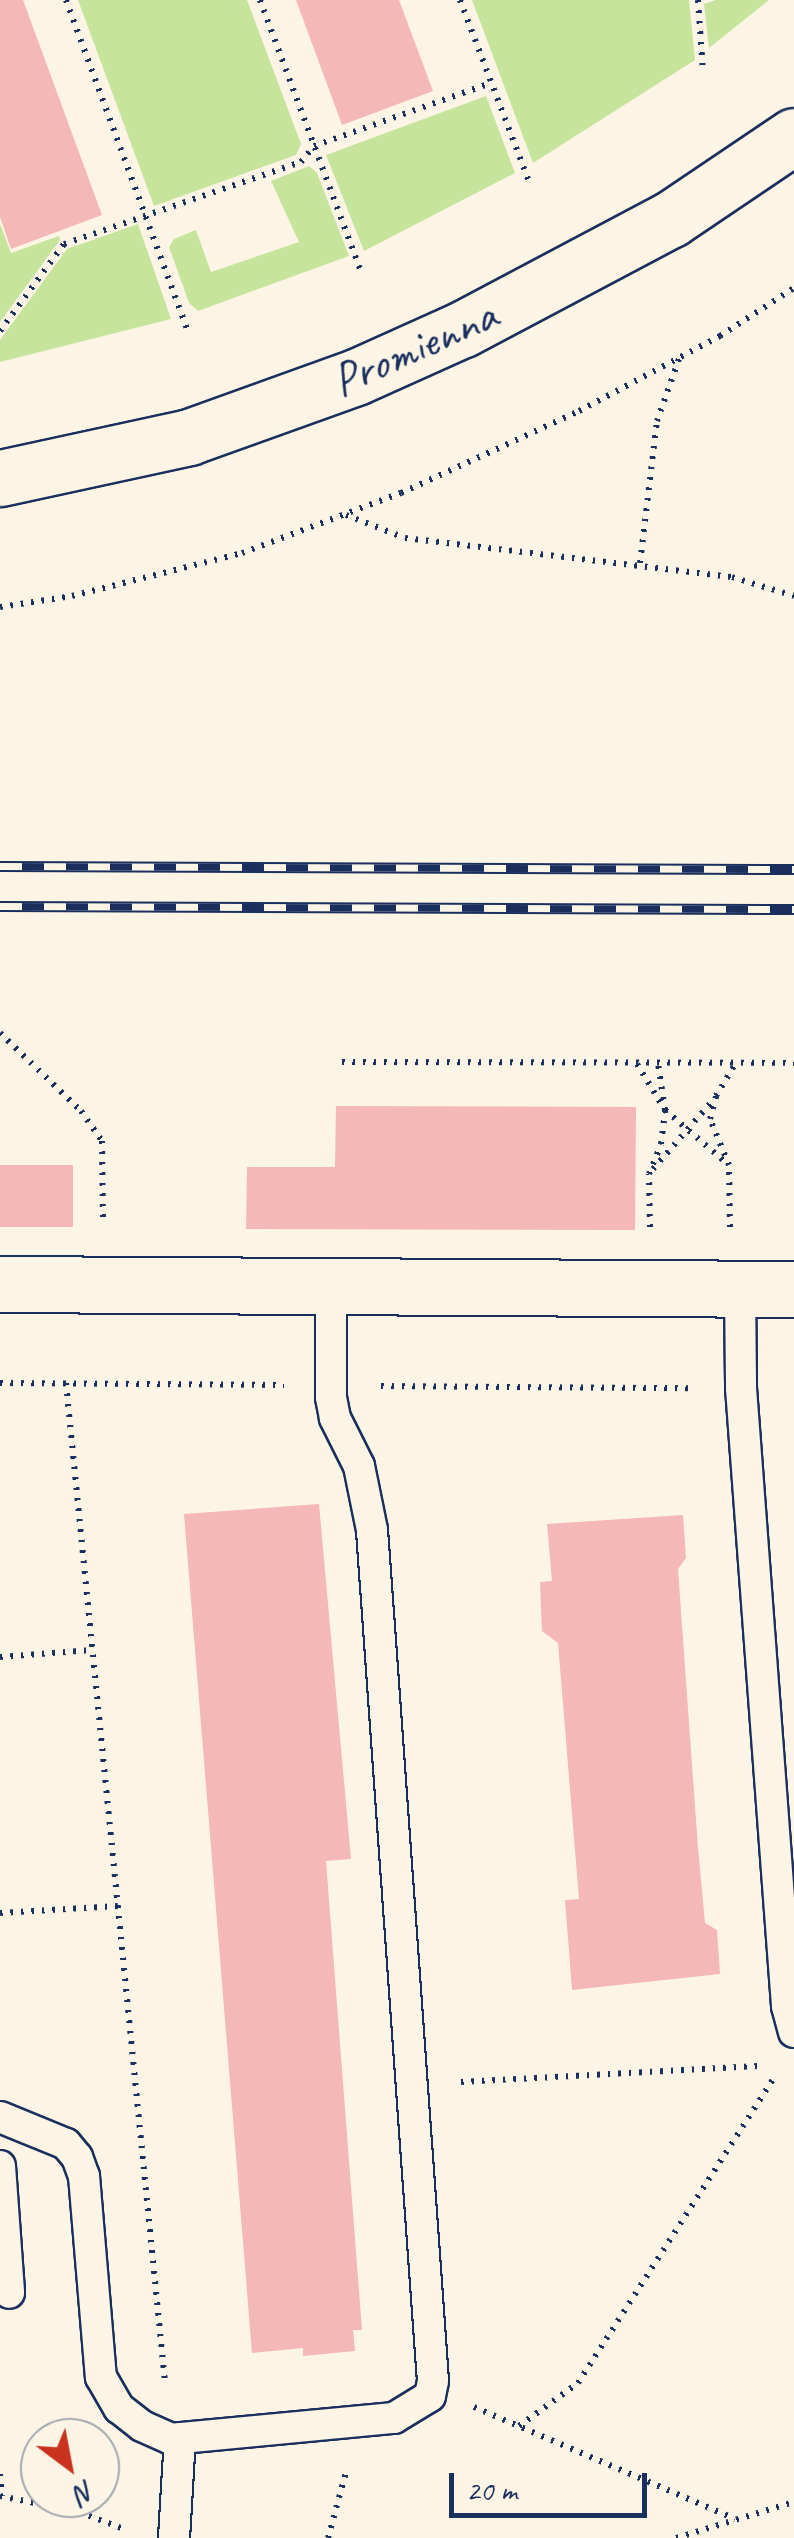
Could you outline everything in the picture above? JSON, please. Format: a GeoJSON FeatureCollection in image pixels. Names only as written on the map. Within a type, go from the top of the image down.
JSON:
{"type":"FeatureCollection","features":[{"type":"Feature","properties":{"kind":"street","name":"Promienna"},"geometry":{"type":"LineString","coordinates":[[0,478],[188,436],[356,377],[463,328],[671,219],[794,136]]}},
{"type":"Feature","properties":{"kind":"street"},"geometry":{"type":"LineString","coordinates":[[0,1284],[794,1288]]}},
{"type":"Feature","properties":{"kind":"lane"},"geometry":{"type":"LineString","coordinates":[[0,2117],[66,2144],[77,2157],[84,2176],[102,2377],[119,2408],[142,2426],[175,2438],[360,2421],[410,2412],[430,2396],[372,1530],[359,1466],[334,1418],[330,1285]]}},
{"type":"Feature","properties":{"kind":"lane"},"geometry":{"type":"LineString","coordinates":[[735,1288],[787,2006],[794,2032]]}},
{"type":"Feature","properties":{"kind":"lane"},"geometry":{"type":"LineString","coordinates":[[0,2166],[9,2292]]}},
{"type":"Feature","properties":{"kind":"lane"},"geometry":{"type":"LineString","coordinates":[[174,2538],[175,2438]]}},
{"type":"Feature","properties":{"kind":"path"},"geometry":{"type":"LineString","coordinates":[[66,0],[188,332]]}},
{"type":"Feature","properties":{"kind":"path"},"geometry":{"type":"LineString","coordinates":[[260,0],[360,268]]}},
{"type":"Feature","properties":{"kind":"path"},"geometry":{"type":"LineString","coordinates":[[460,0],[530,182]]}},
{"type":"Feature","properties":{"kind":"path"},"geometry":{"type":"LineString","coordinates":[[698,0],[703,71]]}},
{"type":"Feature","properties":{"kind":"path"},"geometry":{"type":"LineString","coordinates":[[0,331],[64,244],[302,162],[314,146],[491,83]]}},
{"type":"Feature","properties":{"kind":"path"},"geometry":{"type":"LineString","coordinates":[[0,607],[72,596],[242,553],[344,515],[579,411],[679,358],[794,288]]}},
{"type":"Feature","properties":{"kind":"path"},"geometry":{"type":"LineString","coordinates":[[640,563],[656,421],[679,358]]}},
{"type":"Feature","properties":{"kind":"path"},"geometry":{"type":"LineString","coordinates":[[344,515],[378,530],[424,541],[640,563],[760,582],[794,596]]}},
{"type":"Feature","properties":{"kind":"path"},"geometry":{"type":"LineString","coordinates":[[0,1033],[81,1111],[102,1141],[102,1285]]}},
{"type":"Feature","properties":{"kind":"path"},"geometry":{"type":"LineString","coordinates":[[342,1062],[794,1063]]}},
{"type":"Feature","properties":{"kind":"path"},"geometry":{"type":"LineString","coordinates":[[636,1063],[665,1110],[729,1166]]}},
{"type":"Feature","properties":{"kind":"path"},"geometry":{"type":"LineString","coordinates":[[651,1288],[649,1174],[662,1144],[665,1110],[658,1063]]}},
{"type":"Feature","properties":{"kind":"path"},"geometry":{"type":"LineString","coordinates":[[649,1174],[716,1096],[736,1063]]}},
{"type":"Feature","properties":{"kind":"path"},"geometry":{"type":"LineString","coordinates":[[716,1096],[710,1119],[729,1166],[735,1288]]}},
{"type":"Feature","properties":{"kind":"path"},"geometry":{"type":"LineString","coordinates":[[0,1383],[741,1388]]}},
{"type":"Feature","properties":{"kind":"path"},"geometry":{"type":"LineString","coordinates":[[66,1383],[175,2438]]}},
{"type":"Feature","properties":{"kind":"path"},"geometry":{"type":"LineString","coordinates":[[0,1657],[92,1650]]}},
{"type":"Feature","properties":{"kind":"path"},"geometry":{"type":"LineString","coordinates":[[0,1913],[118,1906]]}},
{"type":"Feature","properties":{"kind":"path"},"geometry":{"type":"LineString","coordinates":[[412,2085],[783,2065],[578,2383],[520,2426]]}},
{"type":"Feature","properties":{"kind":"path"},"geometry":{"type":"LineString","coordinates":[[431,2388],[735,2519]]}},
{"type":"Feature","properties":{"kind":"path"},"geometry":{"type":"LineString","coordinates":[[328,2538],[360,2421]]}},
{"type":"Feature","properties":{"kind":"path"},"geometry":{"type":"LineString","coordinates":[[0,2474],[1,2496],[78,2512],[127,2530]]}},
{"type":"Feature","properties":{"kind":"path"},"geometry":{"type":"LineString","coordinates":[[676,2538],[794,2502]]}},
{"type":"Feature","properties":{"kind":"green space"},"geometry":{"type":"Polygon","coordinates":[[[78,0],[247,0],[301,144],[296,155],[154,206],[78,0]]]}},
{"type":"Feature","properties":{"kind":"green space"},"geometry":{"type":"Polygon","coordinates":[[[472,0],[689,0],[695,60],[533,163],[472,0]]]}},
{"type":"Feature","properties":{"kind":"green space"},"geometry":{"type":"Polygon","coordinates":[[[716,0],[769,0],[709,48],[704,4],[716,0]]]}},
{"type":"Feature","properties":{"kind":"green space"},"geometry":{"type":"Polygon","coordinates":[[[486,96],[515,173],[364,251],[326,155],[486,96]]]}},
{"type":"Feature","properties":{"kind":"green space"},"geometry":{"type":"Polygon","coordinates":[[[309,166],[317,173],[349,256],[198,311],[189,303],[169,247],[174,239],[196,230],[211,272],[299,242],[271,181],[309,166]]]}},
{"type":"Feature","properties":{"kind":"green space"},"geometry":{"type":"Polygon","coordinates":[[[0,224],[11,253],[59,236],[60,240],[0,322],[0,224]]]}},
{"type":"Feature","properties":{"kind":"green space"},"geometry":{"type":"Polygon","coordinates":[[[138,224],[171,319],[0,362],[0,340],[67,249],[138,224]]]}},
{"type":"Feature","properties":{"kind":"building"},"geometry":{"type":"Polygon","coordinates":[[[0,0],[23,0],[102,215],[11,249],[0,217],[0,0]]]}},
{"type":"Feature","properties":{"kind":"building"},"geometry":{"type":"Polygon","coordinates":[[[296,0],[399,0],[433,91],[342,125],[296,0]]]}},
{"type":"Feature","properties":{"kind":"building"},"geometry":{"type":"Polygon","coordinates":[[[336,1106],[636,1107],[635,1230],[246,1229],[247,1167],[335,1167],[336,1106]]]}},
{"type":"Feature","properties":{"kind":"building"},"geometry":{"type":"Polygon","coordinates":[[[0,1165],[73,1165],[73,1227],[0,1227],[0,1165]]]}},
{"type":"Feature","properties":{"kind":"building"},"geometry":{"type":"Polygon","coordinates":[[[319,1504],[351,1859],[326,1861],[362,2330],[353,2330],[355,2351],[303,2356],[303,2348],[252,2353],[184,1514],[319,1504]]]}},
{"type":"Feature","properties":{"kind":"building"},"geometry":{"type":"Polygon","coordinates":[[[683,1515],[686,1558],[678,1569],[698,1848],[705,1923],[717,1930],[720,1974],[572,1990],[565,1900],[579,1899],[558,1643],[542,1631],[540,1582],[552,1581],[547,1524],[683,1515]]]}},
{"type":"Feature","properties":{"kind":"railway"},"geometry":{"type":"LineString","coordinates":[[0,866],[794,869]]}},
{"type":"Feature","properties":{"kind":"railway"},"geometry":{"type":"LineString","coordinates":[[0,906],[794,909]]}}]}
